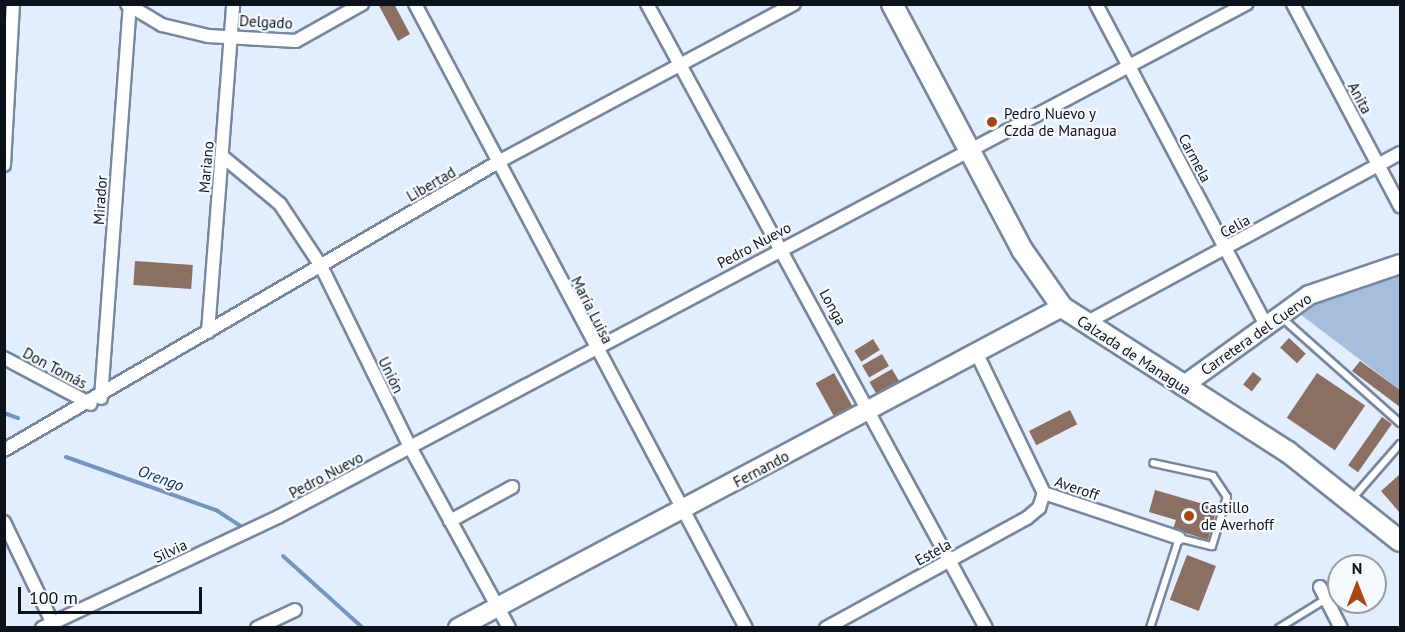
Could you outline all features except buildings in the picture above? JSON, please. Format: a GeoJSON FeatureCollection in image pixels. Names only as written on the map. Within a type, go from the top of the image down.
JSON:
{"type":"FeatureCollection","features":[{"type":"Feature","properties":{"kind":"main road","name":"Calzada de Managua"},"geometry":{"type":"LineString","coordinates":[[892,4],[1023,251],[1062,307],[1084,324],[1183,386],[1352,499],[1401,541]]}},
{"type":"Feature","properties":{"kind":"street"},"geometry":{"type":"LineString","coordinates":[[4,165],[13,4]]}},
{"type":"Feature","properties":{"kind":"street","name":"Mariano"},"geometry":{"type":"LineString","coordinates":[[208,332],[233,4]]}},
{"type":"Feature","properties":{"kind":"street","name":"Delgado"},"geometry":{"type":"LineString","coordinates":[[231,35],[296,41],[363,4]]}},
{"type":"Feature","properties":{"kind":"street","name":"María Luisa"},"geometry":{"type":"LineString","coordinates":[[415,4],[500,160],[594,346],[746,627]]}},
{"type":"Feature","properties":{"kind":"street","name":"Longa"},"geometry":{"type":"LineString","coordinates":[[647,4],[783,246],[987,627]]}},
{"type":"Feature","properties":{"kind":"street","name":"Libertad"},"geometry":{"type":"LineString","coordinates":[[4,450],[96,401],[208,332],[500,160],[678,61],[794,4]]}},
{"type":"Feature","properties":{"kind":"street","name":"Carmela"},"geometry":{"type":"LineString","coordinates":[[1096,4],[1226,249],[1273,320]]}},
{"type":"Feature","properties":{"kind":"street","name":"Pedro Nuevo"},"geometry":{"type":"LineString","coordinates":[[278,517],[594,346],[1246,4]]}},
{"type":"Feature","properties":{"kind":"street","name":"Anita"},"geometry":{"type":"LineString","coordinates":[[1293,4],[1401,206]]}},
{"type":"Feature","properties":{"kind":"street"},"geometry":{"type":"LineString","coordinates":[[129,5],[162,25],[231,35]]}},
{"type":"Feature","properties":{"kind":"street","name":"Mirador"},"geometry":{"type":"LineString","coordinates":[[96,401],[129,5]]}},
{"type":"Feature","properties":{"kind":"street","name":"Celia"},"geometry":{"type":"LineString","coordinates":[[1084,324],[1401,153]]}},
{"type":"Feature","properties":{"kind":"street","name":"Unión"},"geometry":{"type":"LineString","coordinates":[[222,156],[280,204],[321,266],[410,447],[509,627]]}},
{"type":"Feature","properties":{"kind":"street","name":"Carretera del Cuervo"},"geometry":{"type":"LineString","coordinates":[[1183,386],[1273,320],[1346,278],[1401,264]]}},
{"type":"Feature","properties":{"kind":"street","name":"Fernando"},"geometry":{"type":"LineString","coordinates":[[458,627],[499,609],[1062,307]]}},
{"type":"Feature","properties":{"kind":"street","name":"Averoff"},"geometry":{"type":"LineString","coordinates":[[977,354],[1044,493],[1179,538]]}},
{"type":"Feature","properties":{"kind":"street","name":"Don Tomás"},"geometry":{"type":"LineString","coordinates":[[4,358],[96,401]]}},
{"type":"Feature","properties":{"kind":"street"},"geometry":{"type":"LineString","coordinates":[[450,521],[512,487]]}},
{"type":"Feature","properties":{"kind":"street","name":"Estela"},"geometry":{"type":"LineString","coordinates":[[826,627],[1027,518],[1039,508],[1044,493]]}},
{"type":"Feature","properties":{"kind":"street","name":"Silvia"},"geometry":{"type":"LineString","coordinates":[[50,626],[278,517]]}},
{"type":"Feature","properties":{"kind":"street"},"geometry":{"type":"LineString","coordinates":[[4,522],[50,626]]}},
{"type":"Feature","properties":{"kind":"street"},"geometry":{"type":"LineString","coordinates":[[4,554],[17,549]]}},
{"type":"Feature","properties":{"kind":"street"},"geometry":{"type":"LineString","coordinates":[[1320,587],[1341,627]]}},
{"type":"Feature","properties":{"kind":"street"},"geometry":{"type":"LineString","coordinates":[[257,627],[295,610]]}},
{"type":"Feature","properties":{"kind":"lane"},"geometry":{"type":"LineString","coordinates":[[1273,320],[1401,423]]}},
{"type":"Feature","properties":{"kind":"lane"},"geometry":{"type":"LineString","coordinates":[[1352,499],[1401,444]]}},
{"type":"Feature","properties":{"kind":"lane","name":"Averoff"},"geometry":{"type":"LineString","coordinates":[[1153,463],[1213,477],[1223,489],[1225,514],[1212,546],[1179,538]]}},
{"type":"Feature","properties":{"kind":"lane"},"geometry":{"type":"LineString","coordinates":[[1150,627],[1179,538]]}},
{"type":"Feature","properties":{"kind":"lane"},"geometry":{"type":"LineString","coordinates":[[1279,627],[1326,599]]}},
{"type":"Feature","properties":{"kind":"shaded area"},"geometry":{"type":"Polygon","coordinates":[[[1400,270],[1400,390],[1296,311],[1306,301],[1400,270]]]}},
{"type":"Feature","properties":{"kind":"waterway","name":"Orengo"},"geometry":{"type":"LineString","coordinates":[[4,413],[18,418]]}},
{"type":"Feature","properties":{"kind":"waterway","name":"Orengo"},"geometry":{"type":"LineString","coordinates":[[66,457],[216,510],[245,529]]}},
{"type":"Feature","properties":{"kind":"waterway","name":"Orengo"},"geometry":{"type":"LineString","coordinates":[[283,556],[363,628]]}},
{"type":"Feature","properties":{"kind":"place","name":"Pedro Nuevo y Czda de Managua"},"geometry":{"type":"Point","coordinates":[992,122]}},
{"type":"Feature","properties":{"kind":"place","name":"Castillo de Averhoff"},"geometry":{"type":"Point","coordinates":[1189,516]}}]}
